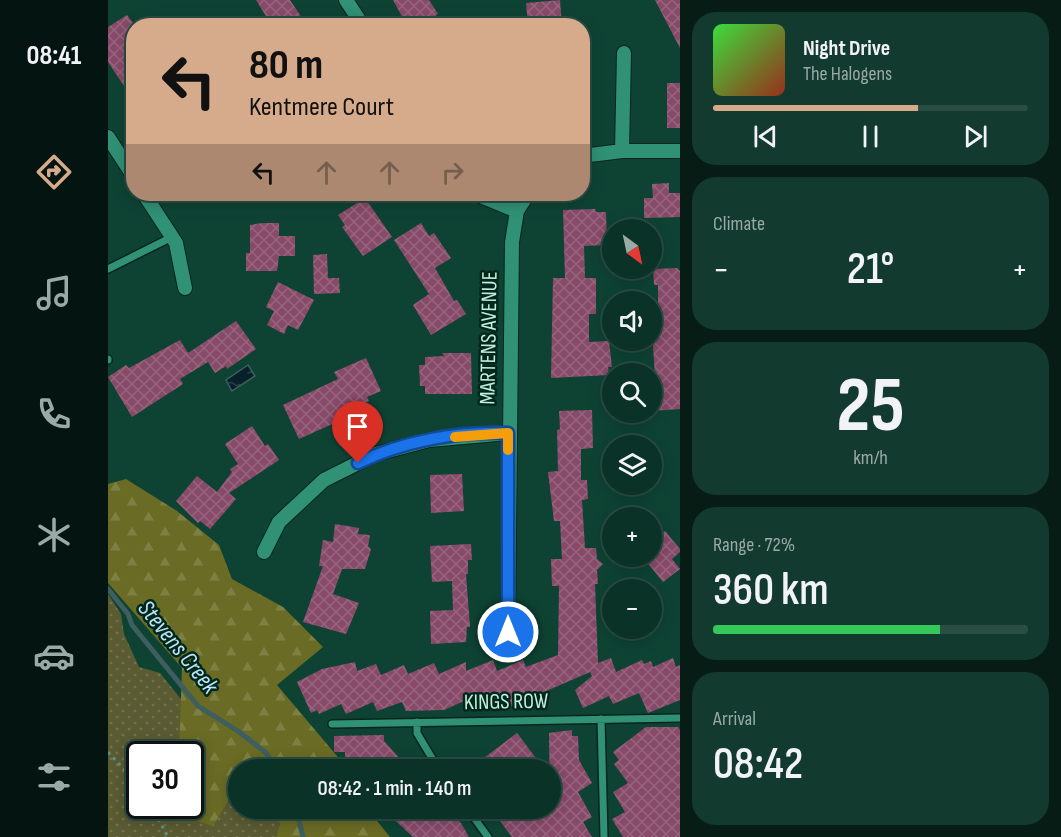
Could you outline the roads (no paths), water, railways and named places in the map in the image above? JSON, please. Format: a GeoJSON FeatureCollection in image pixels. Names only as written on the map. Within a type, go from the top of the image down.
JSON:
{"type":"FeatureCollection","features":[{"type":"Feature","properties":{"kind":"street"},"geometry":{"type":"LineString","coordinates":[[346,0],[358,18]]}},
{"type":"Feature","properties":{"kind":"street"},"geometry":{"type":"LineString","coordinates":[[622,151],[624,54]]}},
{"type":"Feature","properties":{"kind":"street"},"geometry":{"type":"LineString","coordinates":[[108,137],[126,165]]}},
{"type":"Feature","properties":{"kind":"street"},"geometry":{"type":"LineString","coordinates":[[590,155],[622,151],[680,151]]}},
{"type":"Feature","properties":{"kind":"street"},"geometry":{"type":"LineString","coordinates":[[149,201],[176,243],[185,288]]}},
{"type":"Feature","properties":{"kind":"street"},"geometry":{"type":"LineString","coordinates":[[493,201],[517,211]]}},
{"type":"Feature","properties":{"kind":"street","name":"MARTENS AVENUE"},"geometry":{"type":"LineString","coordinates":[[508,632],[508,433],[512,242],[517,211],[523,201]]}},
{"type":"Feature","properties":{"kind":"street"},"geometry":{"type":"LineString","coordinates":[[264,552],[279,522],[324,480],[376,454],[429,440],[508,433]]}},
{"type":"Feature","properties":{"kind":"lane"},"geometry":{"type":"LineString","coordinates":[[108,269],[172,237]]}},
{"type":"Feature","properties":{"kind":"lane","name":"KINGS ROW"},"geometry":{"type":"LineString","coordinates":[[332,724],[680,718]]}},
{"type":"Feature","properties":{"kind":"lane"},"geometry":{"type":"LineString","coordinates":[[601,719],[604,837]]}},
{"type":"Feature","properties":{"kind":"lane"},"geometry":{"type":"LineString","coordinates":[[417,722],[417,733],[432,759]]}},
{"type":"Feature","properties":{"kind":"lane"},"geometry":{"type":"LineString","coordinates":[[475,819],[488,837]]}},
{"type":"Feature","properties":{"kind":"water"},"geometry":{"type":"Polygon","coordinates":[[[248,365],[255,376],[232,391],[226,380],[248,365]]]}},
{"type":"Feature","properties":{"kind":"waterway","name":"Stevens Creek"},"geometry":{"type":"LineString","coordinates":[[108,589],[128,614],[132,625],[198,706],[238,731],[265,752],[270,759]]}},
{"type":"Feature","properties":{"kind":"waterway","name":"Stevens Creek"},"geometry":{"type":"LineString","coordinates":[[299,819],[303,837]]}}]}
